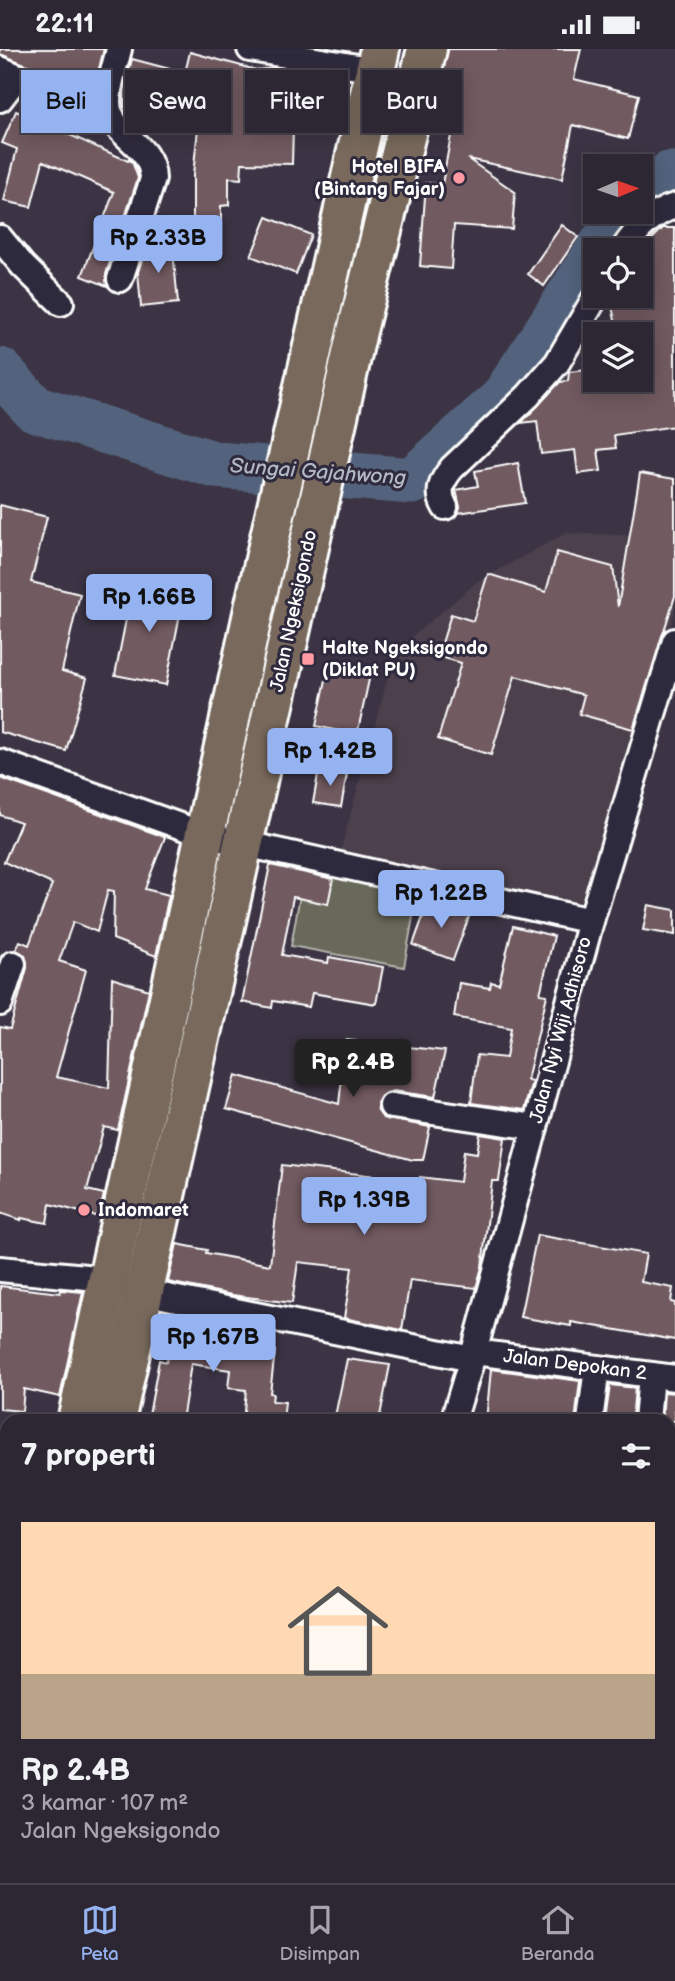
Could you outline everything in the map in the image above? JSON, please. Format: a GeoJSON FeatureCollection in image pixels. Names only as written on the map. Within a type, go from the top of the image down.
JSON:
{"type":"FeatureCollection","features":[{"type":"Feature","properties":{"kind":"main road","name":"Jalan Ngeksigondo"},"geometry":{"type":"LineString","coordinates":[[117,1414],[357,331],[427,49]]}},
{"type":"Feature","properties":{"kind":"main road","name":"Jalan Ngeksigondo"},"geometry":{"type":"LineString","coordinates":[[79,1414],[257,595],[377,59]]}},
{"type":"Feature","properties":{"kind":"street"},"geometry":{"type":"LineString","coordinates":[[119,49],[108,103],[112,117],[124,134],[146,154],[152,165],[153,179],[120,279]]}},
{"type":"Feature","properties":{"kind":"street"},"geometry":{"type":"LineString","coordinates":[[250,49],[377,59]]}},
{"type":"Feature","properties":{"kind":"street"},"geometry":{"type":"LineString","coordinates":[[0,99],[9,73],[112,117]]}},
{"type":"Feature","properties":{"kind":"street"},"geometry":{"type":"LineString","coordinates":[[632,238],[657,214],[675,206]]}},
{"type":"Feature","properties":{"kind":"street"},"geometry":{"type":"LineString","coordinates":[[0,238],[23,266],[61,303]]}},
{"type":"Feature","properties":{"kind":"street"},"geometry":{"type":"LineString","coordinates":[[445,507],[440,495],[444,478],[528,396],[557,362],[589,308]]}},
{"type":"Feature","properties":{"kind":"street","name":"Jalan Nyi Wiji Adhisoro"},"geometry":{"type":"LineString","coordinates":[[455,1414],[591,921],[668,684],[675,641]]}},
{"type":"Feature","properties":{"kind":"street"},"geometry":{"type":"LineString","coordinates":[[0,762],[205,835],[242,845],[591,921]]}},
{"type":"Feature","properties":{"kind":"street"},"geometry":{"type":"LineString","coordinates":[[0,1003],[13,964]]}},
{"type":"Feature","properties":{"kind":"street"},"geometry":{"type":"LineString","coordinates":[[392,1106],[535,1127]]}},
{"type":"Feature","properties":{"kind":"street","name":"Jalan Depokan 2"},"geometry":{"type":"LineString","coordinates":[[0,1269],[108,1279],[143,1292],[473,1356],[663,1377]]}},
{"type":"Feature","properties":{"kind":"street"},"geometry":{"type":"LineString","coordinates":[[591,1414],[597,1368]]}},
{"type":"Feature","properties":{"kind":"street"},"geometry":{"type":"LineString","coordinates":[[650,1414],[663,1377]]}},
{"type":"Feature","properties":{"kind":"shaded area"},"geometry":{"type":"Polygon","coordinates":[[[566,533],[675,537],[675,612],[582,906],[340,853],[395,651],[478,581],[566,533]]]}},
{"type":"Feature","properties":{"kind":"green space"},"geometry":{"type":"Polygon","coordinates":[[[305,867],[418,889],[404,967],[291,946],[305,867]]]}},
{"type":"Feature","properties":{"kind":"building"},"geometry":{"type":"Polygon","coordinates":[[[0,49],[104,49],[99,70],[39,70],[0,54],[0,49]]]}},
{"type":"Feature","properties":{"kind":"building"},"geometry":{"type":"Polygon","coordinates":[[[448,49],[581,49],[574,79],[639,95],[628,139],[573,125],[562,179],[468,159],[515,192],[512,229],[454,225],[451,269],[420,266],[426,183],[442,184],[452,133],[462,133],[462,70],[444,70],[448,49]]]}},
{"type":"Feature","properties":{"kind":"building"},"geometry":{"type":"Polygon","coordinates":[[[190,52],[256,70],[245,70],[245,133],[293,133],[292,164],[242,163],[241,179],[229,178],[229,205],[221,206],[221,221],[193,221],[193,175],[198,133],[231,133],[231,70],[186,70],[190,52]]]}},
{"type":"Feature","properties":{"kind":"building"},"geometry":{"type":"Polygon","coordinates":[[[132,59],[174,70],[129,70],[132,59]]]}},
{"type":"Feature","properties":{"kind":"building"},"geometry":{"type":"Polygon","coordinates":[[[16,111],[21,113],[21,133],[65,133],[128,161],[129,159],[133,164],[138,178],[106,274],[107,286],[82,276],[114,192],[43,161],[31,207],[4,201],[17,149],[2,143],[16,111]]]}},
{"type":"Feature","properties":{"kind":"building"},"geometry":{"type":"Polygon","coordinates":[[[267,217],[311,235],[296,274],[251,256],[267,217]]]}},
{"type":"Feature","properties":{"kind":"building"},"geometry":{"type":"Polygon","coordinates":[[[562,225],[578,237],[544,286],[528,274],[562,225]]]}},
{"type":"Feature","properties":{"kind":"building"},"geometry":{"type":"Polygon","coordinates":[[[663,228],[675,228],[675,426],[614,435],[616,448],[598,450],[601,471],[578,474],[575,450],[541,454],[537,421],[521,423],[560,382],[568,381],[569,372],[583,370],[583,392],[653,392],[653,322],[615,322],[612,308],[653,308],[653,238],[663,228]]]}},
{"type":"Feature","properties":{"kind":"building"},"geometry":{"type":"Polygon","coordinates":[[[172,240],[178,303],[141,307],[138,272],[148,242],[172,240]]]}},
{"type":"Feature","properties":{"kind":"building"},"geometry":{"type":"Polygon","coordinates":[[[518,463],[525,503],[458,513],[460,507],[456,490],[478,486],[475,471],[518,463]]]}},
{"type":"Feature","properties":{"kind":"building"},"geometry":{"type":"Polygon","coordinates":[[[640,473],[675,479],[675,596],[633,729],[579,714],[584,695],[515,676],[491,755],[438,739],[461,663],[438,656],[451,614],[473,621],[488,574],[546,592],[557,552],[613,567],[618,607],[640,473]]]}},
{"type":"Feature","properties":{"kind":"building"},"geometry":{"type":"Polygon","coordinates":[[[0,505],[47,517],[31,582],[80,594],[62,671],[87,678],[66,751],[0,732],[0,505]]]}},
{"type":"Feature","properties":{"kind":"building"},"geometry":{"type":"Polygon","coordinates":[[[133,584],[184,594],[166,685],[115,675],[133,584]]]}},
{"type":"Feature","properties":{"kind":"building"},"geometry":{"type":"Polygon","coordinates":[[[329,666],[370,675],[357,735],[316,726],[329,666]]]}},
{"type":"Feature","properties":{"kind":"building"},"geometry":{"type":"Polygon","coordinates":[[[319,769],[347,774],[341,807],[313,803],[319,769]]]}},
{"type":"Feature","properties":{"kind":"building"},"geometry":{"type":"Polygon","coordinates":[[[0,778],[165,837],[145,889],[169,895],[156,956],[113,939],[114,891],[108,890],[97,932],[73,922],[59,961],[86,970],[56,1077],[109,1088],[112,978],[149,990],[118,1130],[104,1127],[87,1190],[104,1194],[99,1217],[50,1204],[47,1223],[21,1220],[0,1213],[0,1027],[10,1029],[27,968],[25,955],[16,950],[20,941],[29,945],[52,884],[4,862],[21,822],[0,815],[0,778]]]}},
{"type":"Feature","properties":{"kind":"building"},"geometry":{"type":"Polygon","coordinates":[[[270,865],[333,879],[328,904],[293,897],[282,955],[328,963],[329,957],[383,967],[376,1004],[312,993],[309,1007],[273,1001],[272,1008],[242,1002],[270,865]]]}},
{"type":"Feature","properties":{"kind":"building"},"geometry":{"type":"Polygon","coordinates":[[[429,900],[470,914],[453,960],[413,945],[429,900]]]}},
{"type":"Feature","properties":{"kind":"building"},"geometry":{"type":"Polygon","coordinates":[[[648,905],[675,910],[675,935],[643,930],[648,905]]]}},
{"type":"Feature","properties":{"kind":"building"},"geometry":{"type":"Polygon","coordinates":[[[513,926],[554,936],[540,994],[547,995],[527,1080],[532,1081],[524,1110],[471,1103],[477,1055],[506,1058],[511,1028],[454,1017],[459,983],[490,988],[491,982],[499,984],[513,926]]]}},
{"type":"Feature","properties":{"kind":"building"},"geometry":{"type":"Polygon","coordinates":[[[346,1040],[445,1051],[435,1097],[393,1091],[381,1096],[377,1103],[383,1118],[430,1127],[423,1160],[413,1160],[226,1109],[236,1075],[339,1104],[346,1040]]]}},
{"type":"Feature","properties":{"kind":"building"},"geometry":{"type":"Polygon","coordinates":[[[480,1134],[505,1138],[499,1181],[492,1181],[482,1267],[476,1288],[410,1280],[402,1330],[344,1318],[352,1268],[298,1262],[292,1303],[232,1295],[168,1282],[177,1244],[207,1250],[206,1253],[270,1265],[282,1165],[419,1181],[420,1177],[460,1182],[464,1151],[477,1153],[480,1134]]]}},
{"type":"Feature","properties":{"kind":"building"},"geometry":{"type":"Polygon","coordinates":[[[537,1235],[646,1254],[641,1282],[673,1288],[671,1302],[675,1303],[675,1340],[571,1322],[571,1326],[520,1317],[537,1235]]]}},
{"type":"Feature","properties":{"kind":"building"},"geometry":{"type":"Polygon","coordinates":[[[0,1286],[60,1293],[61,1290],[83,1292],[60,1397],[24,1389],[22,1411],[0,1409],[0,1286]]]}},
{"type":"Feature","properties":{"kind":"building"},"geometry":{"type":"Polygon","coordinates":[[[175,1314],[201,1319],[198,1342],[275,1351],[270,1393],[273,1394],[272,1401],[285,1402],[284,1414],[244,1414],[246,1390],[228,1388],[230,1370],[191,1364],[183,1414],[149,1414],[159,1360],[166,1362],[175,1314]]]}},
{"type":"Feature","properties":{"kind":"building"},"geometry":{"type":"Polygon","coordinates":[[[347,1359],[390,1365],[380,1414],[335,1414],[347,1359]]]}},
{"type":"Feature","properties":{"kind":"building"},"geometry":{"type":"Polygon","coordinates":[[[491,1369],[580,1381],[576,1414],[487,1414],[491,1369]]]}},
{"type":"Feature","properties":{"kind":"building"},"geometry":{"type":"Polygon","coordinates":[[[610,1385],[635,1388],[633,1414],[606,1414],[610,1385]]]}},
{"type":"Feature","properties":{"kind":"building"},"geometry":{"type":"Polygon","coordinates":[[[664,1392],[675,1393],[675,1414],[662,1414],[664,1392]]]}},
{"type":"Feature","properties":{"kind":"waterway","name":"Sungai Gajahwong"},"geometry":{"type":"LineString","coordinates":[[653,188],[669,175],[675,175]]}},
{"type":"Feature","properties":{"kind":"waterway","name":"Sungai Gajahwong"},"geometry":{"type":"LineString","coordinates":[[607,238],[617,224]]}},
{"type":"Feature","properties":{"kind":"waterway","name":"Sungai Gajahwong"},"geometry":{"type":"LineString","coordinates":[[0,371],[34,408],[216,465],[412,481],[503,399],[583,276]]}},
{"type":"Feature","properties":{"kind":"place","name":"Hotel BIFA (Bintang Fajar)"},"geometry":{"type":"Point","coordinates":[459,178]}},
{"type":"Feature","properties":{"kind":"place","name":"Halte Ngeksigondo (Diklat PU)"},"geometry":{"type":"Point","coordinates":[308,659]}},
{"type":"Feature","properties":{"kind":"place","name":"Indomaret"},"geometry":{"type":"Point","coordinates":[84,1210]}}]}
